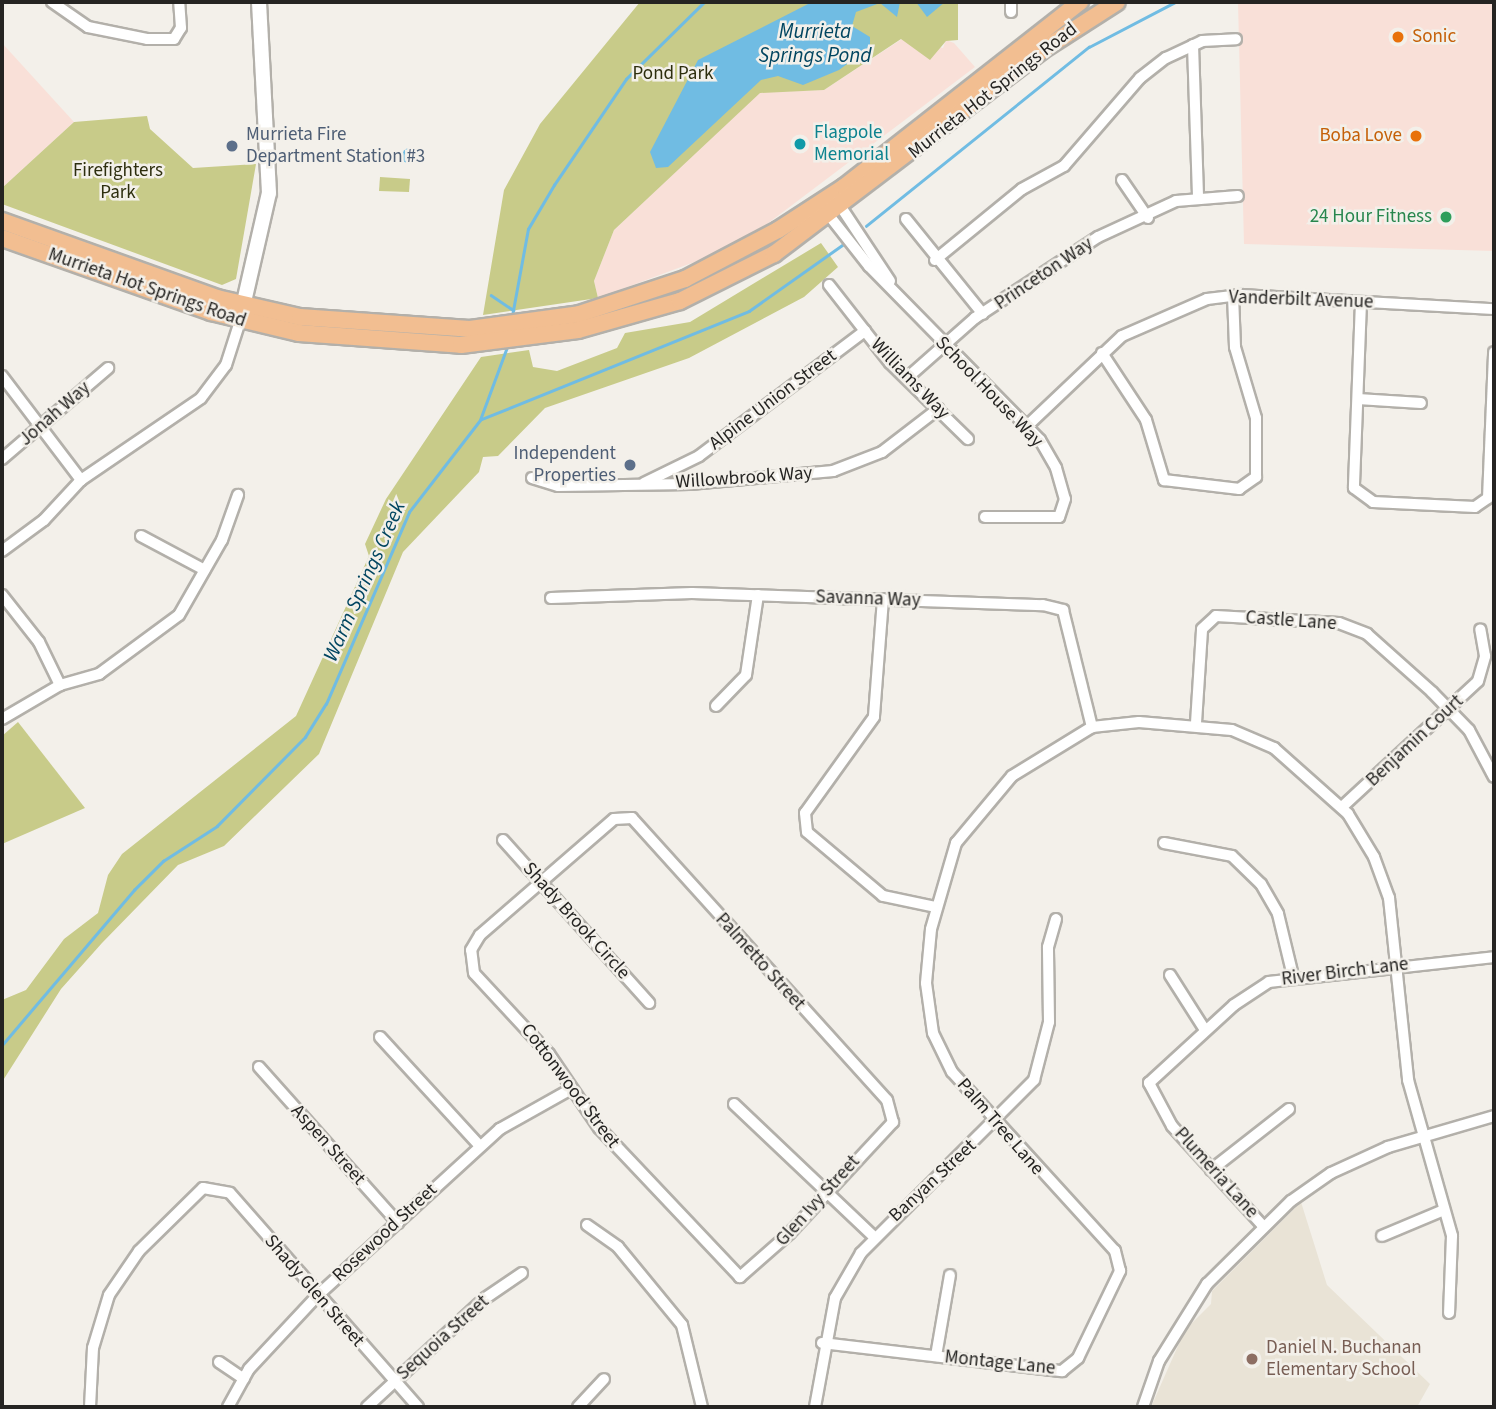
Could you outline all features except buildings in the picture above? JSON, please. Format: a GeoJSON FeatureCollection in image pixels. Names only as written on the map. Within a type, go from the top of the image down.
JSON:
{"type":"FeatureCollection","features":[{"type":"Feature","properties":{"kind":"main road"},"geometry":{"type":"LineString","coordinates":[[242,313],[269,193],[259,2]]}},
{"type":"Feature","properties":{"kind":"main road","name":"Murrieta Hot Springs Road"},"geometry":{"type":"LineString","coordinates":[[527,330],[614,305],[685,279],[826,199],[1080,2]]}},
{"type":"Feature","properties":{"kind":"main road","name":"Murrieta Hot Springs Road"},"geometry":{"type":"LineString","coordinates":[[2,238],[242,313],[487,335],[599,326],[680,301],[775,254],[836,213],[1041,51],[1117,2]]}},
{"type":"Feature","properties":{"kind":"main road","name":"Murrieta Hot Springs Road"},"geometry":{"type":"LineString","coordinates":[[2,221],[242,313]]}},
{"type":"Feature","properties":{"kind":"street"},"geometry":{"type":"LineString","coordinates":[[52,2],[88,27],[147,39],[174,39],[181,28],[179,2]]}},
{"type":"Feature","properties":{"kind":"street"},"geometry":{"type":"LineString","coordinates":[[935,260],[1022,189],[1064,166],[1140,78],[1193,46],[1236,39]]}},
{"type":"Feature","properties":{"kind":"street"},"geometry":{"type":"LineString","coordinates":[[1193,46],[1198,195]]}},
{"type":"Feature","properties":{"kind":"street"},"geometry":{"type":"LineString","coordinates":[[1122,180],[1148,218]]}},
{"type":"Feature","properties":{"kind":"street","name":"Princeton Way"},"geometry":{"type":"LineString","coordinates":[[907,379],[942,343],[1098,237],[1198,195],[1238,196]]}},
{"type":"Feature","properties":{"kind":"street","name":"School House Way"},"geometry":{"type":"LineString","coordinates":[[826,199],[836,213]]}},
{"type":"Feature","properties":{"kind":"street","name":"School House Way"},"geometry":{"type":"LineString","coordinates":[[826,199],[892,286],[942,343],[1026,427],[1056,468],[1065,499],[1059,517],[985,517]]}},
{"type":"Feature","properties":{"kind":"street"},"geometry":{"type":"LineString","coordinates":[[906,219],[935,260],[983,314]]}},
{"type":"Feature","properties":{"kind":"street","name":"Williams Way"},"geometry":{"type":"LineString","coordinates":[[829,285],[907,379],[968,439]]}},
{"type":"Feature","properties":{"kind":"street"},"geometry":{"type":"LineString","coordinates":[[1102,354],[1146,420],[1164,480],[1239,489],[1256,477],[1256,418],[1235,347],[1233,296]]}},
{"type":"Feature","properties":{"kind":"street","name":"Vanderbilt Avenue"},"geometry":{"type":"LineString","coordinates":[[1026,427],[1102,354],[1157,319],[1233,296],[1494,309]]}},
{"type":"Feature","properties":{"kind":"street"},"geometry":{"type":"LineString","coordinates":[[1360,302],[1354,488],[1373,502],[1475,507],[1488,498],[1494,352]]}},
{"type":"Feature","properties":{"kind":"street"},"geometry":{"type":"LineString","coordinates":[[2,551],[44,520],[80,480],[156,434],[207,393],[226,365],[242,313]]}},
{"type":"Feature","properties":{"kind":"street","name":"Alpine Union Street"},"geometry":{"type":"LineString","coordinates":[[640,485],[699,456],[865,331]]}},
{"type":"Feature","properties":{"kind":"street","name":"Jonah Way"},"geometry":{"type":"LineString","coordinates":[[2,459],[40,430],[108,368]]}},
{"type":"Feature","properties":{"kind":"street"},"geometry":{"type":"LineString","coordinates":[[2,376],[80,480]]}},
{"type":"Feature","properties":{"kind":"street"},"geometry":{"type":"LineString","coordinates":[[1358,399],[1421,402]]}},
{"type":"Feature","properties":{"kind":"street","name":"Willowbrook Way"},"geometry":{"type":"LineString","coordinates":[[532,478],[558,486],[640,485],[834,471],[882,452],[938,409]]}},
{"type":"Feature","properties":{"kind":"street"},"geometry":{"type":"LineString","coordinates":[[2,719],[60,685],[99,674],[147,643],[179,615],[205,570],[238,495]]}},
{"type":"Feature","properties":{"kind":"street"},"geometry":{"type":"LineString","coordinates":[[141,536],[205,570]]}},
{"type":"Feature","properties":{"kind":"street"},"geometry":{"type":"LineString","coordinates":[[2,595],[39,642],[60,685]]}},
{"type":"Feature","properties":{"kind":"street"},"geometry":{"type":"LineString","coordinates":[[716,706],[746,675],[755,650],[758,595]]}},
{"type":"Feature","properties":{"kind":"street","name":"Savanna Way"},"geometry":{"type":"LineString","coordinates":[[551,598],[758,595],[883,599],[1063,610],[1092,727]]}},
{"type":"Feature","properties":{"kind":"street"},"geometry":{"type":"LineString","coordinates":[[883,599],[874,717],[805,813],[807,832],[883,896],[935,907]]}},
{"type":"Feature","properties":{"kind":"street","name":"Castle Lane"},"geometry":{"type":"LineString","coordinates":[[1196,723],[1202,629],[1216,617],[1339,623],[1367,634],[1451,711],[1494,777]]}},
{"type":"Feature","properties":{"kind":"street","name":"Benjamin Court"},"geometry":{"type":"LineString","coordinates":[[1342,807],[1451,711],[1478,681],[1485,656],[1480,629]]}},
{"type":"Feature","properties":{"kind":"street","name":"Palm Tree Lane"},"geometry":{"type":"LineString","coordinates":[[1119,1271],[1115,1251],[995,1124],[952,1072],[933,1033],[926,983],[935,907],[956,843],[981,807],[1012,776],[1092,727],[1196,723],[1274,748],[1342,807],[1374,857],[1389,898],[1408,1080],[1444,1210],[1455,1266],[1450,1313]]}},
{"type":"Feature","properties":{"kind":"street","name":"Palmetto Street"},"geometry":{"type":"LineString","coordinates":[[542,883],[614,819],[632,818],[887,1100],[893,1122]]}},
{"type":"Feature","properties":{"kind":"street","name":"Shady Brook Circle"},"geometry":{"type":"LineString","coordinates":[[503,840],[649,1003]]}},
{"type":"Feature","properties":{"kind":"street"},"geometry":{"type":"LineString","coordinates":[[1164,843],[1232,856],[1261,884],[1278,914],[1293,976]]}},
{"type":"Feature","properties":{"kind":"street","name":"Cottonwood Street"},"geometry":{"type":"LineString","coordinates":[[542,883],[471,950],[474,973],[549,1055],[571,1089],[711,1253],[740,1277]]}},
{"type":"Feature","properties":{"kind":"street","name":"Banyan Street"},"geometry":{"type":"LineString","coordinates":[[815,1407],[822,1343],[835,1298],[874,1237],[995,1124],[1034,1080],[1043,1057],[1048,947],[1056,919]]}},
{"type":"Feature","properties":{"kind":"street","name":"River Birch Lane"},"geometry":{"type":"LineString","coordinates":[[1149,1083],[1205,1030],[1269,982],[1293,976],[1494,957]]}},
{"type":"Feature","properties":{"kind":"street"},"geometry":{"type":"LineString","coordinates":[[1170,975],[1205,1030]]}},
{"type":"Feature","properties":{"kind":"street"},"geometry":{"type":"LineString","coordinates":[[380,1037],[480,1146]]}},
{"type":"Feature","properties":{"kind":"street","name":"Aspen Street"},"geometry":{"type":"LineString","coordinates":[[258,1068],[398,1223]]}},
{"type":"Feature","properties":{"kind":"street","name":"Plumeria Lane"},"geometry":{"type":"LineString","coordinates":[[1149,1083],[1172,1126],[1263,1226]]}},
{"type":"Feature","properties":{"kind":"street","name":"Rosewood Street"},"geometry":{"type":"LineString","coordinates":[[228,1407],[244,1379],[317,1296],[480,1146],[571,1089]]}},
{"type":"Feature","properties":{"kind":"street"},"geometry":{"type":"LineString","coordinates":[[734,1104],[826,1195],[874,1237]]}},
{"type":"Feature","properties":{"kind":"street"},"geometry":{"type":"LineString","coordinates":[[1211,1170],[1289,1109]]}},
{"type":"Feature","properties":{"kind":"street"},"geometry":{"type":"LineString","coordinates":[[1143,1407],[1185,1317],[1263,1226],[1331,1173],[1423,1136],[1494,1116]]}},
{"type":"Feature","properties":{"kind":"street","name":"Glen Ivy Street"},"geometry":{"type":"LineString","coordinates":[[740,1277],[826,1195],[893,1122]]}},
{"type":"Feature","properties":{"kind":"street","name":"Shady Glen Street"},"geometry":{"type":"LineString","coordinates":[[89,1407],[93,1348],[108,1295],[139,1251],[203,1188],[230,1194],[317,1296],[418,1407]]}},
{"type":"Feature","properties":{"kind":"street"},"geometry":{"type":"LineString","coordinates":[[1382,1236],[1444,1210]]}},
{"type":"Feature","properties":{"kind":"street"},"geometry":{"type":"LineString","coordinates":[[587,1226],[618,1247],[682,1325],[702,1407]]}},
{"type":"Feature","properties":{"kind":"street","name":"Montage Lane"},"geometry":{"type":"LineString","coordinates":[[822,1343],[1062,1371],[1078,1358],[1119,1271]]}},
{"type":"Feature","properties":{"kind":"street","name":"Sequoia Street"},"geometry":{"type":"LineString","coordinates":[[367,1407],[484,1299],[522,1273]]}},
{"type":"Feature","properties":{"kind":"street"},"geometry":{"type":"LineString","coordinates":[[936,1356],[950,1275]]}},
{"type":"Feature","properties":{"kind":"street"},"geometry":{"type":"LineString","coordinates":[[219,1362],[244,1379]]}},
{"type":"Feature","properties":{"kind":"street"},"geometry":{"type":"LineString","coordinates":[[578,1407],[604,1379]]}},
{"type":"Feature","properties":{"kind":"shaded area"},"geometry":{"type":"Polygon","coordinates":[[[1238,2],[1494,2],[1494,251],[1244,244],[1238,2]]]}},
{"type":"Feature","properties":{"kind":"shaded area"},"geometry":{"type":"Polygon","coordinates":[[[905,37],[943,48],[946,40],[954,43],[975,67],[767,224],[705,258],[598,298],[594,281],[614,230],[760,92],[824,90],[905,37]]]}},
{"type":"Feature","properties":{"kind":"shaded area"},"geometry":{"type":"Polygon","coordinates":[[[2,43],[74,122],[2,188],[2,43]]]}},
{"type":"Feature","properties":{"kind":"shaded area"},"geometry":{"type":"Polygon","coordinates":[[[1301,1202],[1327,1285],[1430,1384],[1417,1407],[1151,1407],[1185,1330],[1211,1304],[1212,1291],[1301,1202]]]}},
{"type":"Feature","properties":{"kind":"green space","name":"Pond Park"},"geometry":{"type":"Polygon","coordinates":[[[640,2],[958,2],[958,40],[946,41],[930,60],[901,39],[824,90],[760,93],[614,230],[594,281],[598,298],[483,315],[504,190],[540,124],[640,2]]]}},
{"type":"Feature","properties":{"kind":"green space","name":"Firefighters Park"},"geometry":{"type":"Polygon","coordinates":[[[147,116],[150,129],[193,168],[256,164],[236,279],[222,285],[2,204],[2,188],[74,122],[147,116]]]}},
{"type":"Feature","properties":{"kind":"green space"},"geometry":{"type":"Polygon","coordinates":[[[380,177],[410,179],[409,192],[379,191],[380,177]]]}},
{"type":"Feature","properties":{"kind":"green space"},"geometry":{"type":"Polygon","coordinates":[[[821,243],[838,267],[804,297],[689,358],[545,408],[498,456],[483,457],[479,472],[403,552],[319,754],[224,846],[178,865],[102,943],[61,989],[2,1082],[2,1000],[26,990],[64,939],[98,913],[108,875],[122,854],[296,716],[369,556],[365,544],[386,499],[481,357],[529,350],[533,367],[557,371],[617,348],[625,333],[690,322],[821,243]]]}},
{"type":"Feature","properties":{"kind":"green space"},"geometry":{"type":"Polygon","coordinates":[[[18,722],[85,808],[2,844],[2,736],[18,722]]]}},
{"type":"Feature","properties":{"kind":"water","name":"Murrieta Springs Pond"},"geometry":{"type":"Polygon","coordinates":[[[812,2],[900,2],[897,17],[880,3],[856,12],[852,26],[870,37],[870,47],[839,70],[803,85],[778,76],[761,80],[668,167],[656,168],[650,152],[698,60],[812,2]]]}},
{"type":"Feature","properties":{"kind":"water","name":"Murrieta Springs Pond"},"geometry":{"type":"Polygon","coordinates":[[[916,2],[945,2],[927,17],[916,2]]]}},
{"type":"Feature","properties":{"kind":"water"},"geometry":{"type":"Polygon","coordinates":[[[407,148],[413,148],[418,156],[416,162],[407,164],[402,159],[402,153],[407,148]]]}},
{"type":"Feature","properties":{"kind":"waterway","name":"Warm Springs Creek"},"geometry":{"type":"LineString","coordinates":[[512,316],[528,229],[554,185],[626,79],[704,2]]}},
{"type":"Feature","properties":{"kind":"waterway"},"geometry":{"type":"LineString","coordinates":[[866,226],[1089,47],[1175,2]]}},
{"type":"Feature","properties":{"kind":"waterway"},"geometry":{"type":"LineString","coordinates":[[482,419],[749,311],[845,243]]}},
{"type":"Feature","properties":{"kind":"waterway"},"geometry":{"type":"LineString","coordinates":[[491,295],[513,310]]}},
{"type":"Feature","properties":{"kind":"waterway","name":"Warm Springs Creek"},"geometry":{"type":"LineString","coordinates":[[2,1045],[134,890],[163,861],[217,826],[305,737],[326,704],[409,512],[480,420],[507,347]]}},
{"type":"Feature","properties":{"kind":"place","name":"Sonic"},"geometry":{"type":"Point","coordinates":[1398,37]}},
{"type":"Feature","properties":{"kind":"place","name":"Boba Love"},"geometry":{"type":"Point","coordinates":[1416,136]}},
{"type":"Feature","properties":{"kind":"place","name":"Flagpole Memorial"},"geometry":{"type":"Point","coordinates":[800,144]}},
{"type":"Feature","properties":{"kind":"place","name":"Murrieta Fire Department Station #3"},"geometry":{"type":"Point","coordinates":[232,146]}},
{"type":"Feature","properties":{"kind":"place","name":"24 Hour Fitness"},"geometry":{"type":"Point","coordinates":[1446,217]}},
{"type":"Feature","properties":{"kind":"place","name":"Independent Properties"},"geometry":{"type":"Point","coordinates":[630,465]}},
{"type":"Feature","properties":{"kind":"place","name":"Daniel N. Buchanan Elementary School"},"geometry":{"type":"Point","coordinates":[1252,1359]}}]}
